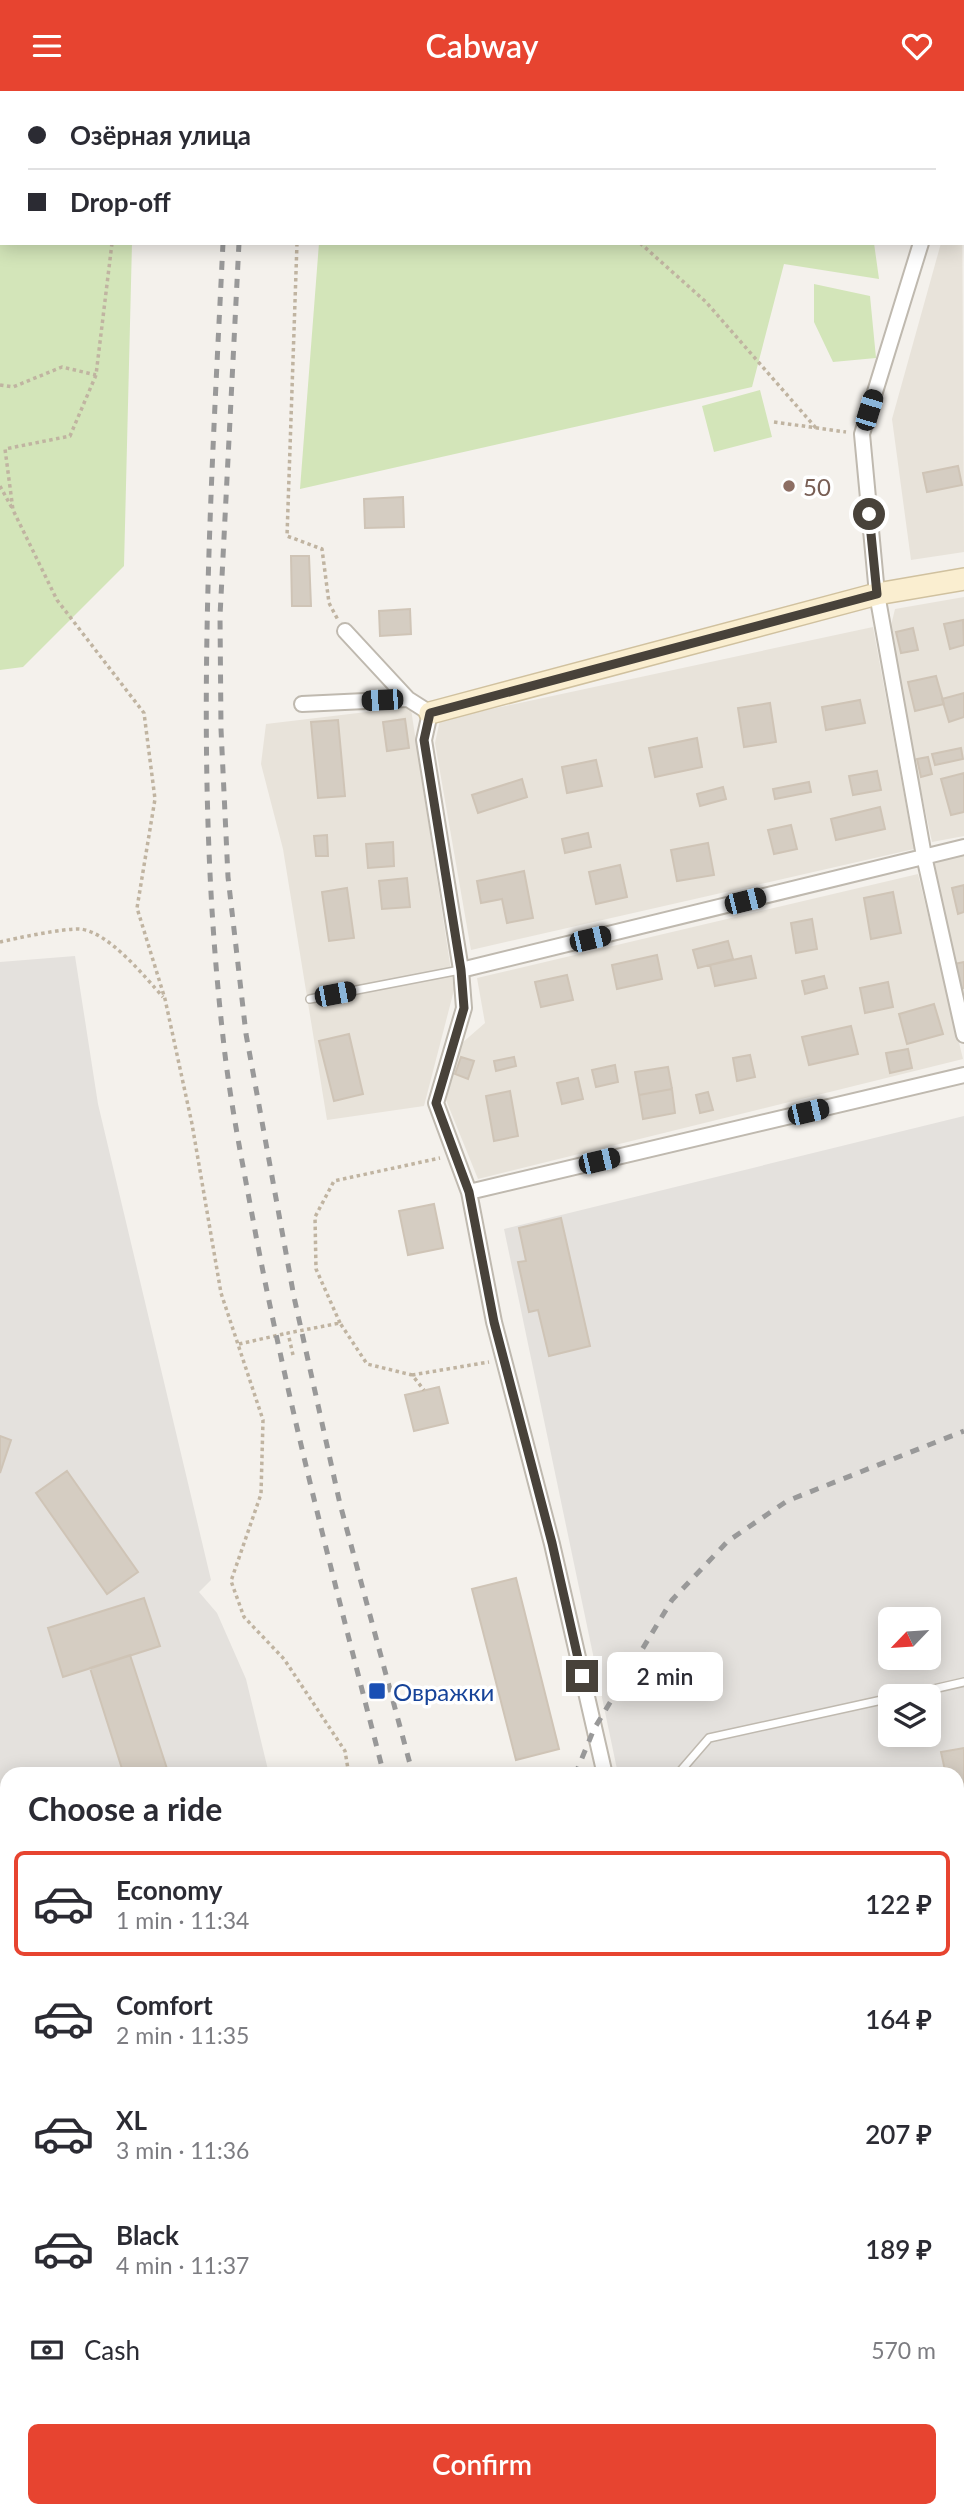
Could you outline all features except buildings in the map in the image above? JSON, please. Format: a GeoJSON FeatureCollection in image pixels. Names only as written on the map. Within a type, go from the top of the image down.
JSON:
{"type":"FeatureCollection","features":[{"type":"Feature","properties":{"kind":"street"},"geometry":{"type":"LineString","coordinates":[[919,245],[862,434],[877,594],[923,856],[964,1035]]}},
{"type":"Feature","properties":{"kind":"street"},"geometry":{"type":"LineString","coordinates":[[345,631],[408,699],[430,713],[877,594],[964,579]]}},
{"type":"Feature","properties":{"kind":"street"},"geometry":{"type":"LineString","coordinates":[[302,704],[408,699]]}},
{"type":"Feature","properties":{"kind":"street"},"geometry":{"type":"LineString","coordinates":[[430,713],[424,740],[461,970],[464,1008],[436,1103],[469,1192],[504,1360],[552,1543],[603,1767]]}},
{"type":"Feature","properties":{"kind":"street"},"geometry":{"type":"LineString","coordinates":[[461,970],[964,847]]}},
{"type":"Feature","properties":{"kind":"street"},"geometry":{"type":"LineString","coordinates":[[469,1192],[964,1075]]}},
{"type":"Feature","properties":{"kind":"lane"},"geometry":{"type":"LineString","coordinates":[[310,999],[461,970]]}},
{"type":"Feature","properties":{"kind":"lane"},"geometry":{"type":"LineString","coordinates":[[941,1687],[964,1682]]}},
{"type":"Feature","properties":{"kind":"lane"},"geometry":{"type":"LineString","coordinates":[[684,1767],[709,1738],[878,1701]]}},
{"type":"Feature","properties":{"kind":"path"},"geometry":{"type":"LineString","coordinates":[[13,510],[5,449],[70,436],[96,375],[112,245]]}},
{"type":"Feature","properties":{"kind":"path"},"geometry":{"type":"LineString","coordinates":[[297,245],[287,536],[321,549],[329,603],[345,631]]}},
{"type":"Feature","properties":{"kind":"path"},"geometry":{"type":"LineString","coordinates":[[642,245],[706,302],[816,428]]}},
{"type":"Feature","properties":{"kind":"path"},"geometry":{"type":"LineString","coordinates":[[0,385],[13,387],[62,367],[96,375]]}},
{"type":"Feature","properties":{"kind":"path"},"geometry":{"type":"LineString","coordinates":[[774,422],[862,434]]}},
{"type":"Feature","properties":{"kind":"path"},"geometry":{"type":"LineString","coordinates":[[0,486],[57,600],[144,713],[155,799],[136,908],[165,999],[192,1124],[221,1293],[263,1420],[261,1494],[231,1581],[244,1617],[284,1659],[345,1751],[348,1767]]}},
{"type":"Feature","properties":{"kind":"path"},"geometry":{"type":"LineString","coordinates":[[0,942],[81,929],[105,941],[131,962],[165,999]]}},
{"type":"Feature","properties":{"kind":"path"},"geometry":{"type":"LineString","coordinates":[[455,1155],[334,1181],[315,1217],[316,1269],[340,1323],[367,1364],[412,1375],[504,1360]]}},
{"type":"Feature","properties":{"kind":"path"},"geometry":{"type":"LineString","coordinates":[[238,1344],[340,1323]]}},
{"type":"Feature","properties":{"kind":"path"},"geometry":{"type":"LineString","coordinates":[[288,1333],[293,1355]]}},
{"type":"Feature","properties":{"kind":"path"},"geometry":{"type":"LineString","coordinates":[[412,1375],[424,1390]]}},
{"type":"Feature","properties":{"kind":"shaded area"},"geometry":{"type":"Polygon","coordinates":[[[940,245],[962,245],[964,552],[911,560],[892,419],[940,245]]]}},
{"type":"Feature","properties":{"kind":"shaded area"},"geometry":{"type":"Polygon","coordinates":[[[964,597],[964,836],[932,842],[888,638],[895,609],[964,597]]]}},
{"type":"Feature","properties":{"kind":"shaded area"},"geometry":{"type":"Polygon","coordinates":[[[873,627],[914,849],[471,950],[435,743],[440,720],[873,627]]]}},
{"type":"Feature","properties":{"kind":"shaded area"},"geometry":{"type":"Polygon","coordinates":[[[400,708],[411,709],[454,990],[424,1106],[327,1120],[283,849],[261,764],[266,724],[400,708]]]}},
{"type":"Feature","properties":{"kind":"shaded area"},"geometry":{"type":"Polygon","coordinates":[[[964,853],[964,1005],[930,860],[964,853]]]}},
{"type":"Feature","properties":{"kind":"shaded area"},"geometry":{"type":"Polygon","coordinates":[[[918,874],[963,1059],[478,1179],[446,1100],[462,1043],[485,1023],[477,978],[918,874]]]}},
{"type":"Feature","properties":{"kind":"shaded area"},"geometry":{"type":"Polygon","coordinates":[[[75,956],[98,1104],[211,1580],[199,1592],[217,1613],[246,1679],[267,1767],[0,1767],[0,962],[75,956]]]}},
{"type":"Feature","properties":{"kind":"shaded area"},"geometry":{"type":"Polygon","coordinates":[[[964,1116],[964,1767],[617,1767],[504,1229],[964,1116]]]}},
{"type":"Feature","properties":{"kind":"green space"},"geometry":{"type":"Polygon","coordinates":[[[0,245],[132,245],[124,566],[23,667],[0,670],[0,245]]]}},
{"type":"Feature","properties":{"kind":"green space"},"geometry":{"type":"Polygon","coordinates":[[[319,245],[874,245],[879,279],[784,264],[752,387],[300,489],[319,245]]]}},
{"type":"Feature","properties":{"kind":"green space"},"geometry":{"type":"Polygon","coordinates":[[[814,284],[870,296],[876,358],[833,362],[814,322],[814,284]]]}},
{"type":"Feature","properties":{"kind":"green space"},"geometry":{"type":"Polygon","coordinates":[[[760,390],[772,437],[714,452],[702,406],[760,390]]]}},
{"type":"Feature","properties":{"kind":"railway"},"geometry":{"type":"LineString","coordinates":[[223,245],[209,541],[206,739],[214,938],[223,1037],[242,1162],[284,1372],[382,1767]]}},
{"type":"Feature","properties":{"kind":"railway"},"geometry":{"type":"LineString","coordinates":[[239,245],[220,616],[221,729],[228,877],[246,1034],[294,1297],[340,1504],[411,1767]]}},
{"type":"Feature","properties":{"kind":"railway"},"geometry":{"type":"LineString","coordinates":[[578,1767],[594,1729],[672,1600],[728,1541],[787,1501],[964,1431]]}},
{"type":"Feature","properties":{"kind":"place","name":"50"},"geometry":{"type":"Point","coordinates":[789,486]}},
{"type":"Feature","properties":{"kind":"place","name":"Овражки"},"geometry":{"type":"Point","coordinates":[377,1691]}},
{"type":"Feature","properties":{"kind":"route"},"geometry":{"type":"LineString","coordinates":[[582,1676],[552,1543],[494,1322],[469,1192],[436,1103],[464,1008],[461,970],[424,740],[430,713],[877,594],[869,514]]}}]}
